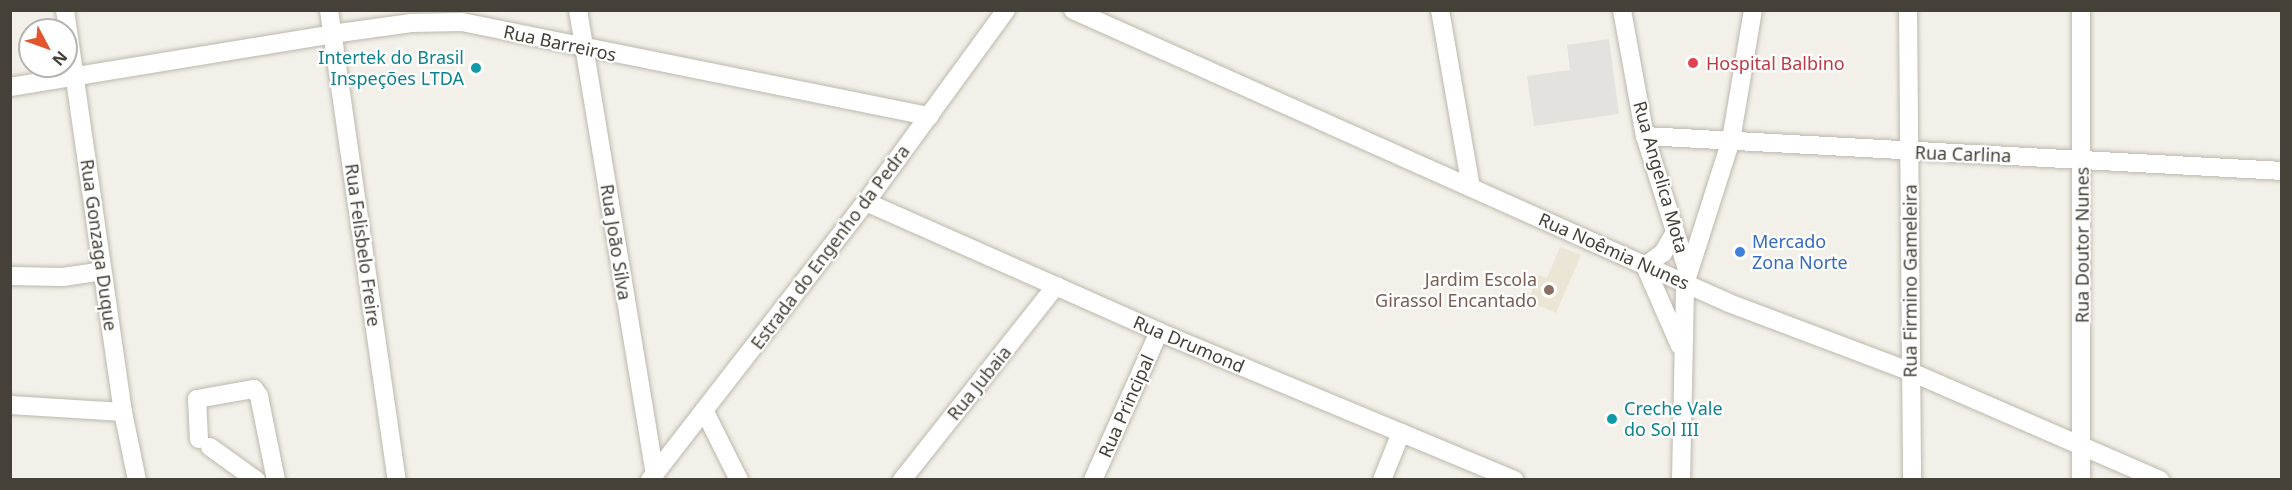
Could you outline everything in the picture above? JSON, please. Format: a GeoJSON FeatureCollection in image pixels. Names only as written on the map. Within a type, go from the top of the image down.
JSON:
{"type":"FeatureCollection","features":[{"type":"Feature","properties":{"kind":"street","name":"Rua Felisbelo Freire"},"geometry":{"type":"LineString","coordinates":[[328,10],[397,480]]}},
{"type":"Feature","properties":{"kind":"street","name":"Rua João Silva"},"geometry":{"type":"LineString","coordinates":[[578,10],[652,476]]}},
{"type":"Feature","properties":{"kind":"street","name":"Estrada do Engenho da Pedra"},"geometry":{"type":"LineString","coordinates":[[652,476],[866,202],[1006,10]]}},
{"type":"Feature","properties":{"kind":"street","name":"Rua Noêmia Nunes"},"geometry":{"type":"LineString","coordinates":[[1074,10],[1645,266],[1687,278],[2081,444],[2160,480]]}},
{"type":"Feature","properties":{"kind":"street"},"geometry":{"type":"LineString","coordinates":[[1440,10],[1471,187]]}},
{"type":"Feature","properties":{"kind":"street","name":"Rua Angelica Mota"},"geometry":{"type":"LineString","coordinates":[[1622,10],[1645,136],[1687,278]]}},
{"type":"Feature","properties":{"kind":"street"},"geometry":{"type":"LineString","coordinates":[[1681,480],[1681,349],[1687,278],[1731,140],[1753,10]]}},
{"type":"Feature","properties":{"kind":"street","name":"Rua Firmino Gameleira"},"geometry":{"type":"LineString","coordinates":[[1908,10],[1909,371],[1912,480]]}},
{"type":"Feature","properties":{"kind":"street","name":"Rua Doutor Nunes"},"geometry":{"type":"LineString","coordinates":[[2081,10],[2081,480]]}},
{"type":"Feature","properties":{"kind":"street","name":"Rua Barreiros"},"geometry":{"type":"LineString","coordinates":[[78,76],[332,34],[411,23],[462,22],[584,50],[930,116]]}},
{"type":"Feature","properties":{"kind":"street","name":"Rua Barreiros"},"geometry":{"type":"LineString","coordinates":[[10,87],[64,78]]}},
{"type":"Feature","properties":{"kind":"street","name":"Rua Gonzaga Duque"},"geometry":{"type":"LineString","coordinates":[[76,78],[123,412],[137,480]]}},
{"type":"Feature","properties":{"kind":"street","name":"Rua Carlina"},"geometry":{"type":"LineString","coordinates":[[1645,136],[2282,171]]}},
{"type":"Feature","properties":{"kind":"street","name":"Rua Drumond"},"geometry":{"type":"LineString","coordinates":[[866,202],[1159,332],[1514,480]]}},
{"type":"Feature","properties":{"kind":"street"},"geometry":{"type":"LineString","coordinates":[[1675,232],[1663,253],[1645,266],[1681,349]]}},
{"type":"Feature","properties":{"kind":"street"},"geometry":{"type":"LineString","coordinates":[[10,276],[63,277],[103,271]]}},
{"type":"Feature","properties":{"kind":"street","name":"Rua Jubaia"},"geometry":{"type":"LineString","coordinates":[[902,480],[1056,286]]}},
{"type":"Feature","properties":{"kind":"street","name":"Rua Principal"},"geometry":{"type":"LineString","coordinates":[[1093,480],[1159,332]]}},
{"type":"Feature","properties":{"kind":"street"},"geometry":{"type":"LineString","coordinates":[[256,480],[205,443],[197,399],[254,389],[259,396],[276,480]]}},
{"type":"Feature","properties":{"kind":"street"},"geometry":{"type":"LineString","coordinates":[[10,405],[123,412]]}},
{"type":"Feature","properties":{"kind":"street"},"geometry":{"type":"LineString","coordinates":[[704,410],[739,480]]}},
{"type":"Feature","properties":{"kind":"street"},"geometry":{"type":"LineString","coordinates":[[1382,480],[1401,433]]}},
{"type":"Feature","properties":{"kind":"shaded area"},"geometry":{"type":"Polygon","coordinates":[[[1609,39],[1619,114],[1534,126],[1527,76],[1570,70],[1567,45],[1609,39]]]}},
{"type":"Feature","properties":{"kind":"shaded area","name":"Jardim Escola Girassol Encantado"},"geometry":{"type":"Polygon","coordinates":[[[1560,247],[1581,255],[1556,313],[1528,301],[1538,275],[1547,278],[1560,247]]]}},
{"type":"Feature","properties":{"kind":"place","name":"Hospital Balbino"},"geometry":{"type":"Point","coordinates":[1693,63]}},
{"type":"Feature","properties":{"kind":"place","name":"Intertek do Brasil Inspeções LTDA"},"geometry":{"type":"Point","coordinates":[476,68]}},
{"type":"Feature","properties":{"kind":"place","name":"Mercado Zona Norte"},"geometry":{"type":"Point","coordinates":[1740,252]}},
{"type":"Feature","properties":{"kind":"place","name":"Jardim Escola Girassol Encantado"},"geometry":{"type":"Point","coordinates":[1549,290]}},
{"type":"Feature","properties":{"kind":"place","name":"Creche Vale do Sol III"},"geometry":{"type":"Point","coordinates":[1612,419]}}]}
